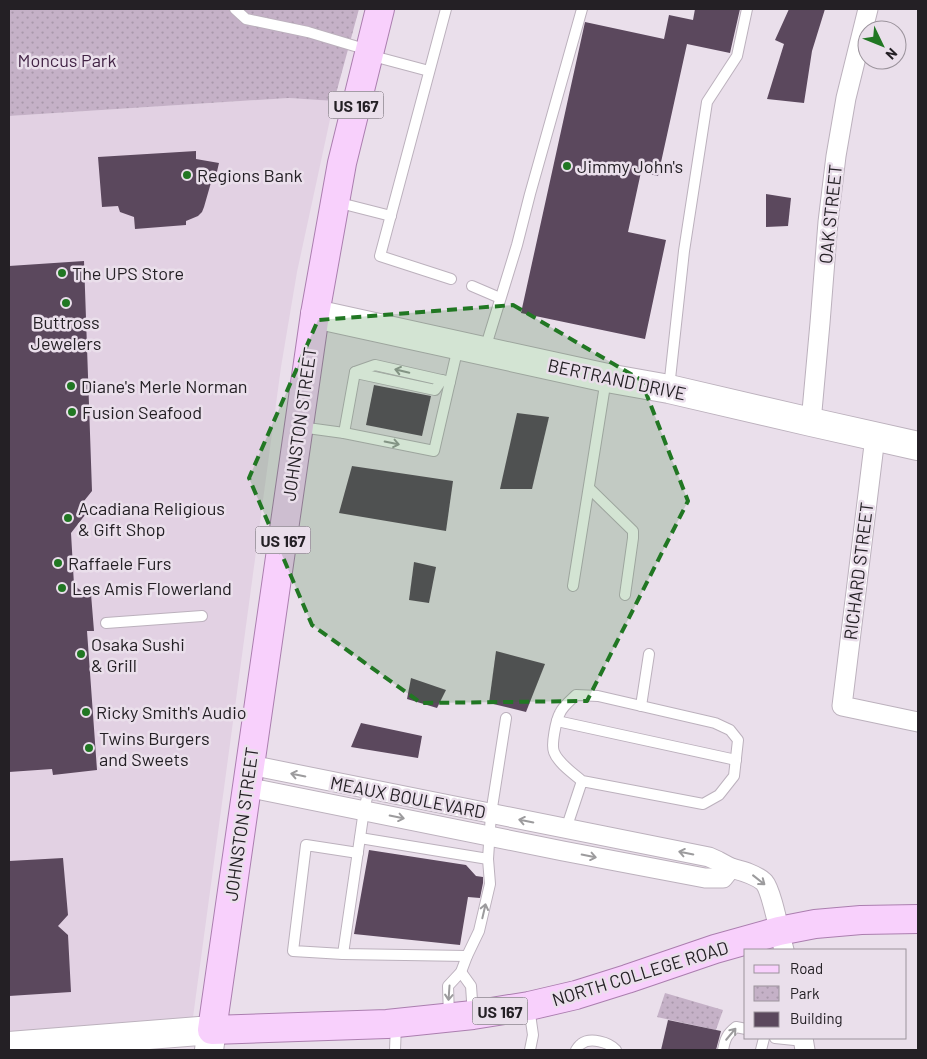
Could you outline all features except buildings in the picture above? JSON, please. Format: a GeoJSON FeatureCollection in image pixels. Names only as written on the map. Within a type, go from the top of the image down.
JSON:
{"type":"FeatureCollection","features":[{"type":"Feature","properties":{"kind":"main road","name":"JOHNSTON STREET"},"geometry":{"type":"LineString","coordinates":[[210,1040],[315,314],[342,163],[380,9]]}},
{"type":"Feature","properties":{"kind":"main road","name":"BERTRAND DRIVE"},"geometry":{"type":"LineString","coordinates":[[315,314],[607,378],[669,389],[918,446]]}},
{"type":"Feature","properties":{"kind":"main road","name":"NORTH COLLEGE ROAD"},"geometry":{"type":"LineString","coordinates":[[210,1040],[461,1017],[529,1006],[627,980],[715,948],[781,940],[816,924],[861,920],[918,920]]}},
{"type":"Feature","properties":{"kind":"main road"},"geometry":{"type":"LineString","coordinates":[[22,1047],[129,1040],[210,1040]]}},
{"type":"Feature","properties":{"kind":"street","name":"OAK STREET"},"geometry":{"type":"LineString","coordinates":[[811,422],[828,222],[836,156],[846,98],[868,9]]}},
{"type":"Feature","properties":{"kind":"street","name":"RICHARD STREET"},"geometry":{"type":"LineString","coordinates":[[875,436],[842,706],[918,722]]}},
{"type":"Feature","properties":{"kind":"street","name":"MEAUX BOULEVARD"},"geometry":{"type":"LineString","coordinates":[[248,776],[369,789],[709,857],[731,868],[748,873],[765,884],[770,892],[781,940]]}},
{"type":"Feature","properties":{"kind":"street","name":"MEAUX BOULEVARD"},"geometry":{"type":"LineString","coordinates":[[248,776],[364,810],[705,878],[723,878],[731,868]]}},
{"type":"Feature","properties":{"kind":"street"},"geometry":{"type":"LineString","coordinates":[[562,850],[566,829]]}},
{"type":"Feature","properties":{"kind":"lane"},"geometry":{"type":"LineString","coordinates":[[235,9],[246,19],[308,32],[429,71]]}},
{"type":"Feature","properties":{"kind":"lane"},"geometry":{"type":"LineString","coordinates":[[446,9],[380,256],[451,279]]}},
{"type":"Feature","properties":{"kind":"lane"},"geometry":{"type":"LineString","coordinates":[[484,351],[517,245],[582,9]]}},
{"type":"Feature","properties":{"kind":"lane"},"geometry":{"type":"LineString","coordinates":[[669,389],[684,251],[707,102],[737,56],[747,9]]}},
{"type":"Feature","properties":{"kind":"lane"},"geometry":{"type":"LineString","coordinates":[[334,202],[390,216]]}},
{"type":"Feature","properties":{"kind":"lane"},"geometry":{"type":"LineString","coordinates":[[472,286],[500,298]]}},
{"type":"Feature","properties":{"kind":"lane"},"geometry":{"type":"LineString","coordinates":[[299,427],[344,433],[434,451],[446,381],[458,346]]}},
{"type":"Feature","properties":{"kind":"lane"},"geometry":{"type":"LineString","coordinates":[[344,433],[355,372],[375,365],[446,381]]}},
{"type":"Feature","properties":{"kind":"lane"},"geometry":{"type":"LineString","coordinates":[[573,586],[607,378]]}},
{"type":"Feature","properties":{"kind":"lane"},"geometry":{"type":"LineString","coordinates":[[589,488],[632,531],[634,538],[625,595]]}},
{"type":"Feature","properties":{"kind":"lane"},"geometry":{"type":"LineString","coordinates":[[106,623],[202,616]]}},
{"type":"Feature","properties":{"kind":"lane"},"geometry":{"type":"LineString","coordinates":[[641,706],[650,654]]}},
{"type":"Feature","properties":{"kind":"lane"},"geometry":{"type":"LineString","coordinates":[[576,695],[598,696],[641,706],[715,723],[730,730],[738,740],[734,776],[719,795],[703,804],[582,781],[561,762],[554,752],[554,738],[559,714],[576,695]]}},
{"type":"Feature","properties":{"kind":"lane"},"geometry":{"type":"LineString","coordinates":[[461,1017],[448,986],[461,972],[479,931],[490,884],[488,859],[491,814],[506,718]]}},
{"type":"Feature","properties":{"kind":"lane"},"geometry":{"type":"LineString","coordinates":[[557,721],[736,760]]}},
{"type":"Feature","properties":{"kind":"lane"},"geometry":{"type":"LineString","coordinates":[[566,829],[582,781]]}},
{"type":"Feature","properties":{"kind":"lane"},"geometry":{"type":"LineString","coordinates":[[343,954],[364,810],[369,789]]}},
{"type":"Feature","properties":{"kind":"lane"},"geometry":{"type":"LineString","coordinates":[[360,838],[488,859]]}},
{"type":"Feature","properties":{"kind":"lane"},"geometry":{"type":"LineString","coordinates":[[358,853],[306,845],[293,951],[343,954],[467,956]]}},
{"type":"Feature","properties":{"kind":"lane"},"geometry":{"type":"LineString","coordinates":[[461,972],[471,986],[461,1017]]}},
{"type":"Feature","properties":{"kind":"lane"},"geometry":{"type":"LineString","coordinates":[[529,1006],[533,1034],[530,1050]]}},
{"type":"Feature","properties":{"kind":"lane"},"geometry":{"type":"LineString","coordinates":[[395,1050],[396,1023]]}},
{"type":"Feature","properties":{"kind":"lane"},"geometry":{"type":"LineString","coordinates":[[723,1050],[726,1038],[730,1032],[736,1027],[744,1029]]}},
{"type":"Feature","properties":{"kind":"lane"},"geometry":{"type":"LineString","coordinates":[[781,1039],[804,1043]]}},
{"type":"Feature","properties":{"kind":"lane"},"geometry":{"type":"LineString","coordinates":[[576,1050],[580,1044],[591,1040],[612,1046],[616,1050]]}},
{"type":"Feature","properties":{"kind":"highlighted area"},"geometry":{"type":"Polygon","coordinates":[[[513,305],[641,380],[688,501],[587,701],[421,703],[312,625],[249,478],[318,320],[513,305]]]}},
{"type":"Feature","properties":{"kind":"shaded area"},"geometry":{"type":"Polygon","coordinates":[[[289,98],[334,101],[297,272],[281,367],[191,1032],[9,1046],[9,116],[289,98]]]}},
{"type":"Feature","properties":{"kind":"green space","name":"Moncus Park"},"geometry":{"type":"Polygon","coordinates":[[[9,9],[359,9],[334,101],[289,98],[9,116],[9,9]]]}},
{"type":"Feature","properties":{"kind":"green space"},"geometry":{"type":"Polygon","coordinates":[[[665,993],[723,1010],[716,1030],[657,1017],[665,993]]]}},
{"type":"Feature","properties":{"kind":"place","name":"Jimmy John's"},"geometry":{"type":"Point","coordinates":[567,166]}},
{"type":"Feature","properties":{"kind":"place","name":"Regions Bank"},"geometry":{"type":"Point","coordinates":[187,175]}},
{"type":"Feature","properties":{"kind":"place","name":"The UPS Store"},"geometry":{"type":"Point","coordinates":[62,273]}},
{"type":"Feature","properties":{"kind":"place","name":"Buttross Jewelers"},"geometry":{"type":"Point","coordinates":[66,303]}},
{"type":"Feature","properties":{"kind":"place","name":"Diane's Merle Norman"},"geometry":{"type":"Point","coordinates":[71,386]}},
{"type":"Feature","properties":{"kind":"place","name":"Fusion Seafood"},"geometry":{"type":"Point","coordinates":[72,412]}},
{"type":"Feature","properties":{"kind":"place","name":"Acadiana Religious & Gift Shop"},"geometry":{"type":"Point","coordinates":[68,518]}},
{"type":"Feature","properties":{"kind":"place","name":"Raffaele Furs"},"geometry":{"type":"Point","coordinates":[58,563]}},
{"type":"Feature","properties":{"kind":"place","name":"Les Amis Flowerland"},"geometry":{"type":"Point","coordinates":[62,588]}},
{"type":"Feature","properties":{"kind":"place","name":"Osaka Sushi & Grill"},"geometry":{"type":"Point","coordinates":[81,654]}},
{"type":"Feature","properties":{"kind":"place","name":"Ricky Smith's Audio"},"geometry":{"type":"Point","coordinates":[86,712]}},
{"type":"Feature","properties":{"kind":"place","name":"Twins Burgers and Sweets"},"geometry":{"type":"Point","coordinates":[89,748]}}]}
